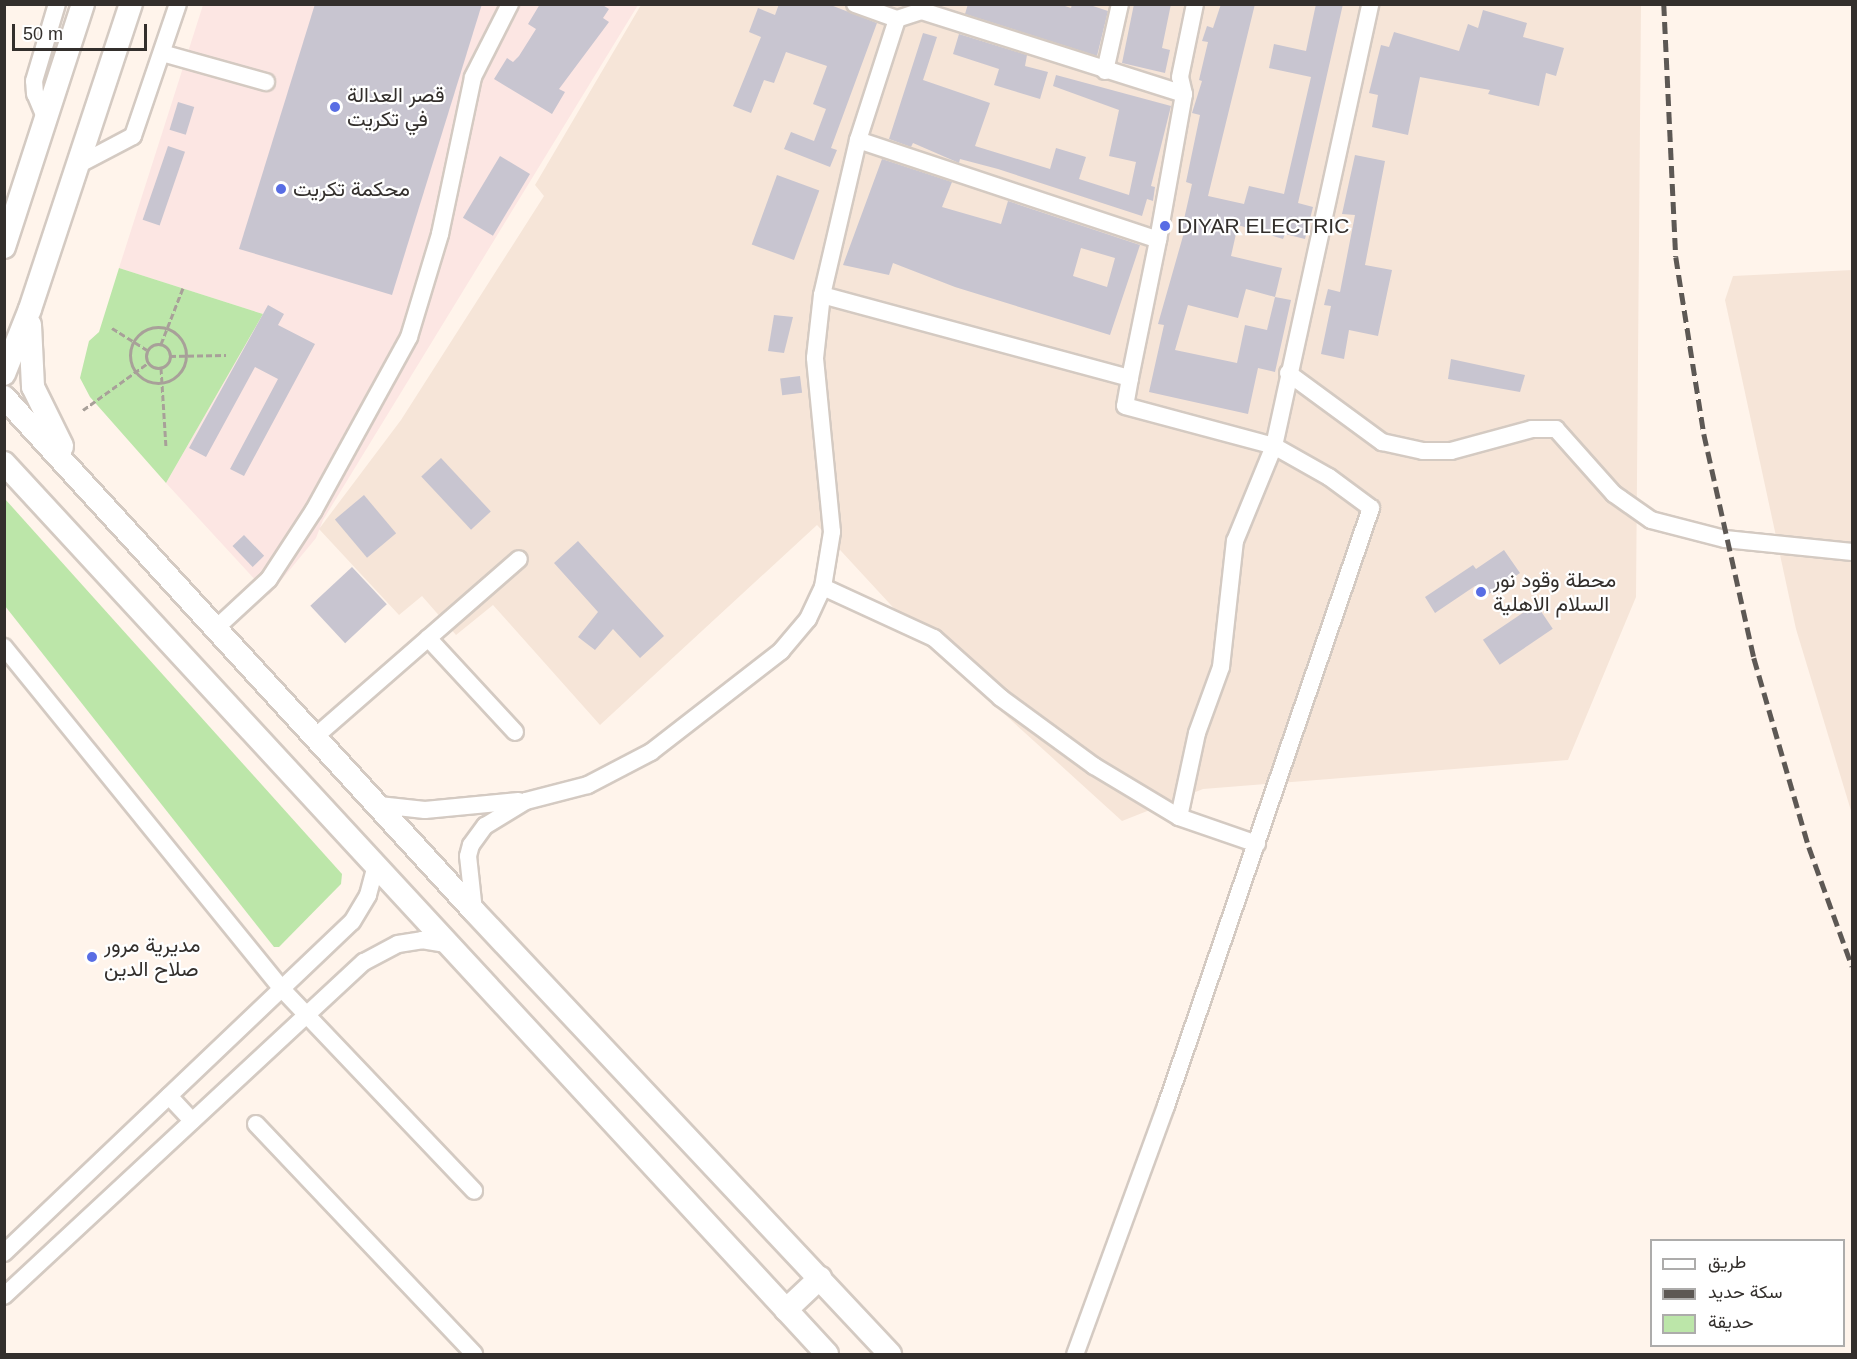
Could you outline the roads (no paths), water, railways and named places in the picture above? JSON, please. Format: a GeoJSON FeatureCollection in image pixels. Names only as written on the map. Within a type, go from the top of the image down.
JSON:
{"type":"FeatureCollection","features":[{"type":"Feature","properties":{"kind":"main road"},"geometry":{"type":"LineString","coordinates":[[6,239],[83,4]]}},
{"type":"Feature","properties":{"kind":"main road"},"geometry":{"type":"LineString","coordinates":[[4,374],[30,309],[131,4]]}},
{"type":"Feature","properties":{"kind":"main road"},"geometry":{"type":"LineString","coordinates":[[30,309],[33,387],[48,422],[88,489]]}},
{"type":"Feature","properties":{"kind":"main road"},"geometry":{"type":"LineString","coordinates":[[4,397],[214,630],[316,736],[474,911],[890,1354]]}},
{"type":"Feature","properties":{"kind":"main road"},"geometry":{"type":"LineString","coordinates":[[4,463],[376,865],[445,944],[826,1354]]}},
{"type":"Feature","properties":{"kind":"main road"},"geometry":{"type":"LineString","coordinates":[[786,1310],[819,1278]]}},
{"type":"Feature","properties":{"kind":"street"},"geometry":{"type":"LineString","coordinates":[[45,117],[34,94],[34,81],[57,4]]}},
{"type":"Feature","properties":{"kind":"street"},"geometry":{"type":"LineString","coordinates":[[78,165],[133,136],[178,4]]}},
{"type":"Feature","properties":{"kind":"street"},"geometry":{"type":"LineString","coordinates":[[214,630],[269,579],[314,510],[409,337],[440,234],[473,77],[510,4]]}},
{"type":"Feature","properties":{"kind":"street"},"geometry":{"type":"LineString","coordinates":[[855,4],[897,19],[923,8],[1105,71],[1184,94]]}},
{"type":"Feature","properties":{"kind":"street"},"geometry":{"type":"LineString","coordinates":[[1105,71],[1120,4]]}},
{"type":"Feature","properties":{"kind":"street"},"geometry":{"type":"LineString","coordinates":[[1075,1354],[1257,844],[1371,508],[1329,477],[1274,446],[1125,406],[1184,94],[1180,78],[1195,4]]}},
{"type":"Feature","properties":{"kind":"street"},"geometry":{"type":"LineString","coordinates":[[1179,817],[1197,733],[1221,667],[1235,541],[1274,446],[1288,373],[1370,4]]}},
{"type":"Feature","properties":{"kind":"street"},"geometry":{"type":"LineString","coordinates":[[378,806],[425,810],[526,801],[588,785],[651,752],[781,651],[808,619],[823,587],[832,532],[815,358],[822,295],[858,140],[897,19]]}},
{"type":"Feature","properties":{"kind":"street"},"geometry":{"type":"LineString","coordinates":[[162,53],[266,82]]}},
{"type":"Feature","properties":{"kind":"street"},"geometry":{"type":"LineString","coordinates":[[858,140],[1158,240]]}},
{"type":"Feature","properties":{"kind":"street"},"geometry":{"type":"LineString","coordinates":[[822,295],[1130,378]]}},
{"type":"Feature","properties":{"kind":"street"},"geometry":{"type":"LineString","coordinates":[[1288,373],[1382,442],[1423,451],[1451,451],[1532,429],[1556,429],[1614,494],[1651,520],[1725,539],[1852,552]]}},
{"type":"Feature","properties":{"kind":"street"},"geometry":{"type":"LineString","coordinates":[[316,736],[519,559]]}},
{"type":"Feature","properties":{"kind":"street"},"geometry":{"type":"LineString","coordinates":[[823,587],[934,638],[1001,698],[1094,766],[1179,817],[1257,844]]}},
{"type":"Feature","properties":{"kind":"street"},"geometry":{"type":"LineString","coordinates":[[428,638],[515,732]]}},
{"type":"Feature","properties":{"kind":"street"},"geometry":{"type":"LineString","coordinates":[[4,647],[304,1015],[474,1191]]}},
{"type":"Feature","properties":{"kind":"street"},"geometry":{"type":"LineString","coordinates":[[474,911],[468,868],[471,844],[485,826],[526,801]]}},
{"type":"Feature","properties":{"kind":"street"},"geometry":{"type":"LineString","coordinates":[[4,1253],[356,915],[368,896],[376,865]]}},
{"type":"Feature","properties":{"kind":"street"},"geometry":{"type":"LineString","coordinates":[[4,1296],[304,1015],[386,948],[410,941],[445,944]]}},
{"type":"Feature","properties":{"kind":"street"},"geometry":{"type":"LineString","coordinates":[[169,1096],[192,1121]]}},
{"type":"Feature","properties":{"kind":"street"},"geometry":{"type":"LineString","coordinates":[[256,1124],[474,1354]]}},
{"type":"Feature","properties":{"kind":"railway"},"geometry":{"type":"LineString","coordinates":[[1664,4],[1676,257],[1704,434],[1754,658],[1809,847],[1852,966]]}},
{"type":"Feature","properties":{"kind":"place","name":"قصر العدالة في تكريت"},"geometry":{"type":"Point","coordinates":[335,107]}},
{"type":"Feature","properties":{"kind":"place","name":"محكمة تكريت"},"geometry":{"type":"Point","coordinates":[281,189]}},
{"type":"Feature","properties":{"kind":"place","name":"DIYAR ELECTRIC"},"geometry":{"type":"Point","coordinates":[1165,226]}},
{"type":"Feature","properties":{"kind":"place","name":"محطة وقود نور السلام الاهلية"},"geometry":{"type":"Point","coordinates":[1481,592]}},
{"type":"Feature","properties":{"kind":"place","name":"مديرية مرور صلاح الدين"},"geometry":{"type":"Point","coordinates":[92,957]}}]}
